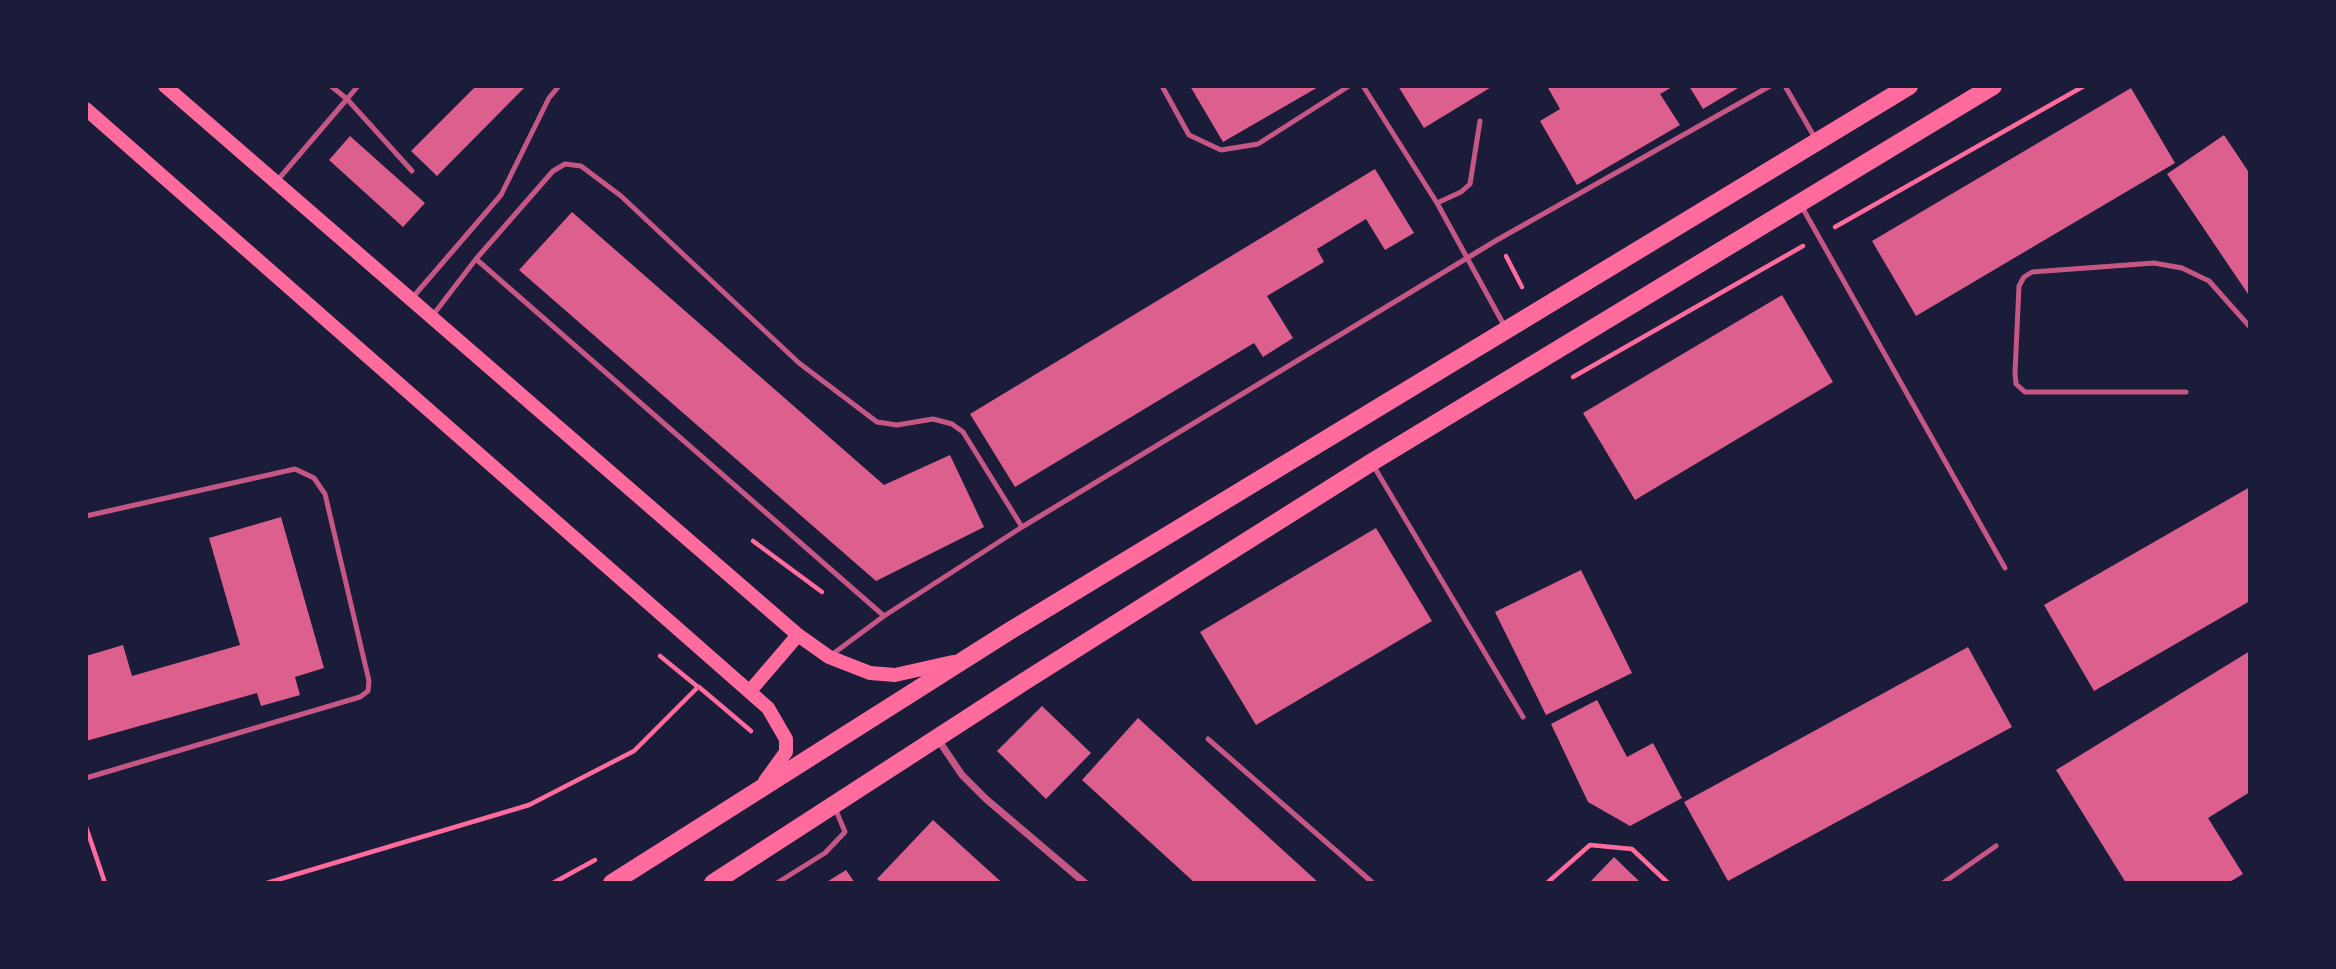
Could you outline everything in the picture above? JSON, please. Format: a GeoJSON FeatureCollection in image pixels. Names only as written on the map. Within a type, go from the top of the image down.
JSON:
{"type":"FeatureCollection","features":[{"type":"Feature","properties":{"kind":"main road"},"geometry":{"type":"LineString","coordinates":[[165,86],[798,635],[828,657],[870,673],[895,675],[928,670],[968,657]]}},
{"type":"Feature","properties":{"kind":"main road"},"geometry":{"type":"LineString","coordinates":[[612,883],[968,657],[1909,86]]}},
{"type":"Feature","properties":{"kind":"main road"},"geometry":{"type":"LineString","coordinates":[[713,883],[936,738],[1372,462],[1993,86]]}},
{"type":"Feature","properties":{"kind":"main road"},"geometry":{"type":"LineString","coordinates":[[86,109],[768,708],[786,739],[786,752],[781,763],[754,793]]}},
{"type":"Feature","properties":{"kind":"main road"},"geometry":{"type":"LineString","coordinates":[[750,691],[798,635]]}},
{"type":"Feature","properties":{"kind":"street"},"geometry":{"type":"LineString","coordinates":[[936,738],[962,775],[986,799],[1085,883]]}},
{"type":"Feature","properties":{"kind":"lane"},"geometry":{"type":"LineString","coordinates":[[331,86],[347,99],[412,172]]}},
{"type":"Feature","properties":{"kind":"lane"},"geometry":{"type":"LineString","coordinates":[[276,182],[358,86]]}},
{"type":"Feature","properties":{"kind":"lane"},"geometry":{"type":"LineString","coordinates":[[411,299],[501,195],[548,98],[559,86]]}},
{"type":"Feature","properties":{"kind":"lane"},"geometry":{"type":"LineString","coordinates":[[1162,86],[1189,135],[1220,150],[1258,144],[1349,86]]}},
{"type":"Feature","properties":{"kind":"lane"},"geometry":{"type":"LineString","coordinates":[[1363,86],[1437,203],[1507,330]]}},
{"type":"Feature","properties":{"kind":"lane"},"geometry":{"type":"LineString","coordinates":[[828,657],[884,616],[1022,527],[1468,257],[1770,86]]}},
{"type":"Feature","properties":{"kind":"lane"},"geometry":{"type":"LineString","coordinates":[[1784,86],[1816,141]]}},
{"type":"Feature","properties":{"kind":"lane"},"geometry":{"type":"LineString","coordinates":[[1437,203],[1461,192],[1470,184],[1480,121]]}},
{"type":"Feature","properties":{"kind":"lane"},"geometry":{"type":"LineString","coordinates":[[431,317],[476,259],[553,171],[565,164],[581,166],[621,196],[799,363],[877,422],[897,425],[933,419],[952,424],[963,432],[1022,527]]}},
{"type":"Feature","properties":{"kind":"lane"},"geometry":{"type":"LineString","coordinates":[[1798,202],[2005,569]]}},
{"type":"Feature","properties":{"kind":"lane"},"geometry":{"type":"LineString","coordinates":[[476,259],[884,616]]}},
{"type":"Feature","properties":{"kind":"lane"},"geometry":{"type":"LineString","coordinates":[[2186,392],[2025,392],[2017,384],[2015,373],[2019,286],[2024,277],[2032,272],[2154,263],[2182,268],[2209,281],[2250,327]]}},
{"type":"Feature","properties":{"kind":"lane"},"geometry":{"type":"LineString","coordinates":[[1372,462],[1523,717]]}},
{"type":"Feature","properties":{"kind":"lane"},"geometry":{"type":"LineString","coordinates":[[86,516],[295,468],[314,478],[325,494],[369,681],[368,691],[360,697],[86,778]]}},
{"type":"Feature","properties":{"kind":"lane"},"geometry":{"type":"LineString","coordinates":[[1208,739],[1373,883]]}},
{"type":"Feature","properties":{"kind":"lane"},"geometry":{"type":"LineString","coordinates":[[777,883],[825,853],[845,832],[833,806]]}},
{"type":"Feature","properties":{"kind":"lane"},"geometry":{"type":"LineString","coordinates":[[1943,883],[1996,846]]}},
{"type":"Feature","properties":{"kind":"path"},"geometry":{"type":"LineString","coordinates":[[1497,240],[1522,286]]}},
{"type":"Feature","properties":{"kind":"path"},"geometry":{"type":"LineString","coordinates":[[752,541],[827,596]]}},
{"type":"Feature","properties":{"kind":"path"},"geometry":{"type":"LineString","coordinates":[[660,656],[759,738]]}},
{"type":"Feature","properties":{"kind":"path"},"geometry":{"type":"LineString","coordinates":[[267,883],[529,805],[634,751],[698,687]]}},
{"type":"Feature","properties":{"kind":"path"},"geometry":{"type":"LineString","coordinates":[[86,827],[104,883]]}},
{"type":"Feature","properties":{"kind":"path"},"geometry":{"type":"LineString","coordinates":[[1548,883],[1590,845],[1632,849],[1668,883]]}},
{"type":"Feature","properties":{"kind":"path"},"geometry":{"type":"LineString","coordinates":[[553,883],[597,859]]}},
{"type":"Feature","properties":{"kind":"building"},"geometry":{"type":"Polygon","coordinates":[[[476,86],[526,86],[437,176],[411,151],[476,86]]]}},
{"type":"Feature","properties":{"kind":"building"},"geometry":{"type":"Polygon","coordinates":[[[1190,86],[1320,86],[1223,142],[1190,86]]]}},
{"type":"Feature","properties":{"kind":"building"},"geometry":{"type":"Polygon","coordinates":[[[1398,86],[1493,86],[1424,128],[1398,86]]]}},
{"type":"Feature","properties":{"kind":"building"},"geometry":{"type":"Polygon","coordinates":[[[1547,86],[1674,86],[1660,94],[1680,125],[1577,185],[1540,121],[1560,109],[1547,86]]]}},
{"type":"Feature","properties":{"kind":"building"},"geometry":{"type":"Polygon","coordinates":[[[1689,86],[1737,86],[1738,88],[1703,109],[1689,86]]]}},
{"type":"Feature","properties":{"kind":"building"},"geometry":{"type":"Polygon","coordinates":[[[2131,88],[2175,163],[1916,316],[1872,241],[2131,88]]]}},
{"type":"Feature","properties":{"kind":"building"},"geometry":{"type":"Polygon","coordinates":[[[2224,135],[2250,174],[2250,297],[2167,174],[2224,135]]]}},
{"type":"Feature","properties":{"kind":"building"},"geometry":{"type":"Polygon","coordinates":[[[350,136],[425,203],[403,227],[329,160],[350,136]]]}},
{"type":"Feature","properties":{"kind":"building"},"geometry":{"type":"Polygon","coordinates":[[[1375,169],[1414,233],[1385,250],[1366,219],[1317,249],[1324,262],[1267,296],[1293,338],[1263,357],[1254,343],[1015,487],[970,414],[1375,169]]]}},
{"type":"Feature","properties":{"kind":"building"},"geometry":{"type":"Polygon","coordinates":[[[572,212],[884,485],[950,455],[984,527],[876,581],[519,270],[572,212]]]}},
{"type":"Feature","properties":{"kind":"building"},"geometry":{"type":"Polygon","coordinates":[[[1782,295],[1833,382],[1635,500],[1583,413],[1782,295]]]}},
{"type":"Feature","properties":{"kind":"building"},"geometry":{"type":"Polygon","coordinates":[[[2250,487],[2250,601],[2094,691],[2044,605],[2250,487]]]}},
{"type":"Feature","properties":{"kind":"building"},"geometry":{"type":"Polygon","coordinates":[[[281,517],[324,668],[295,677],[300,695],[261,706],[257,693],[86,741],[86,656],[123,645],[132,676],[240,645],[209,538],[281,517]]]}},
{"type":"Feature","properties":{"kind":"building"},"geometry":{"type":"Polygon","coordinates":[[[1376,528],[1432,621],[1256,725],[1200,632],[1376,528]]]}},
{"type":"Feature","properties":{"kind":"building"},"geometry":{"type":"Polygon","coordinates":[[[1581,570],[1632,673],[1546,715],[1495,612],[1581,570]]]}},
{"type":"Feature","properties":{"kind":"building"},"geometry":{"type":"Polygon","coordinates":[[[1968,647],[2012,727],[1728,881],[1684,802],[1968,647]]]}},
{"type":"Feature","properties":{"kind":"building"},"geometry":{"type":"Polygon","coordinates":[[[2250,651],[2250,792],[2208,818],[2243,874],[2228,883],[2126,883],[2056,770],[2250,651]]]}},
{"type":"Feature","properties":{"kind":"building"},"geometry":{"type":"Polygon","coordinates":[[[1597,700],[1627,757],[1653,743],[1682,798],[1630,826],[1588,802],[1551,724],[1597,700]]]}},
{"type":"Feature","properties":{"kind":"building"},"geometry":{"type":"Polygon","coordinates":[[[1042,706],[1091,753],[1046,799],[997,751],[1042,706]]]}},
{"type":"Feature","properties":{"kind":"building"},"geometry":{"type":"Polygon","coordinates":[[[1138,718],[1319,883],[1195,883],[1082,780],[1138,718]]]}},
{"type":"Feature","properties":{"kind":"building"},"geometry":{"type":"Polygon","coordinates":[[[933,820],[1003,883],[882,883],[877,879],[933,820]]]}},
{"type":"Feature","properties":{"kind":"building"},"geometry":{"type":"Polygon","coordinates":[[[1614,857],[1641,883],[1589,883],[1614,857]]]}},
{"type":"Feature","properties":{"kind":"building"},"geometry":{"type":"Polygon","coordinates":[[[846,870],[855,883],[825,883],[846,870]]]}}]}
